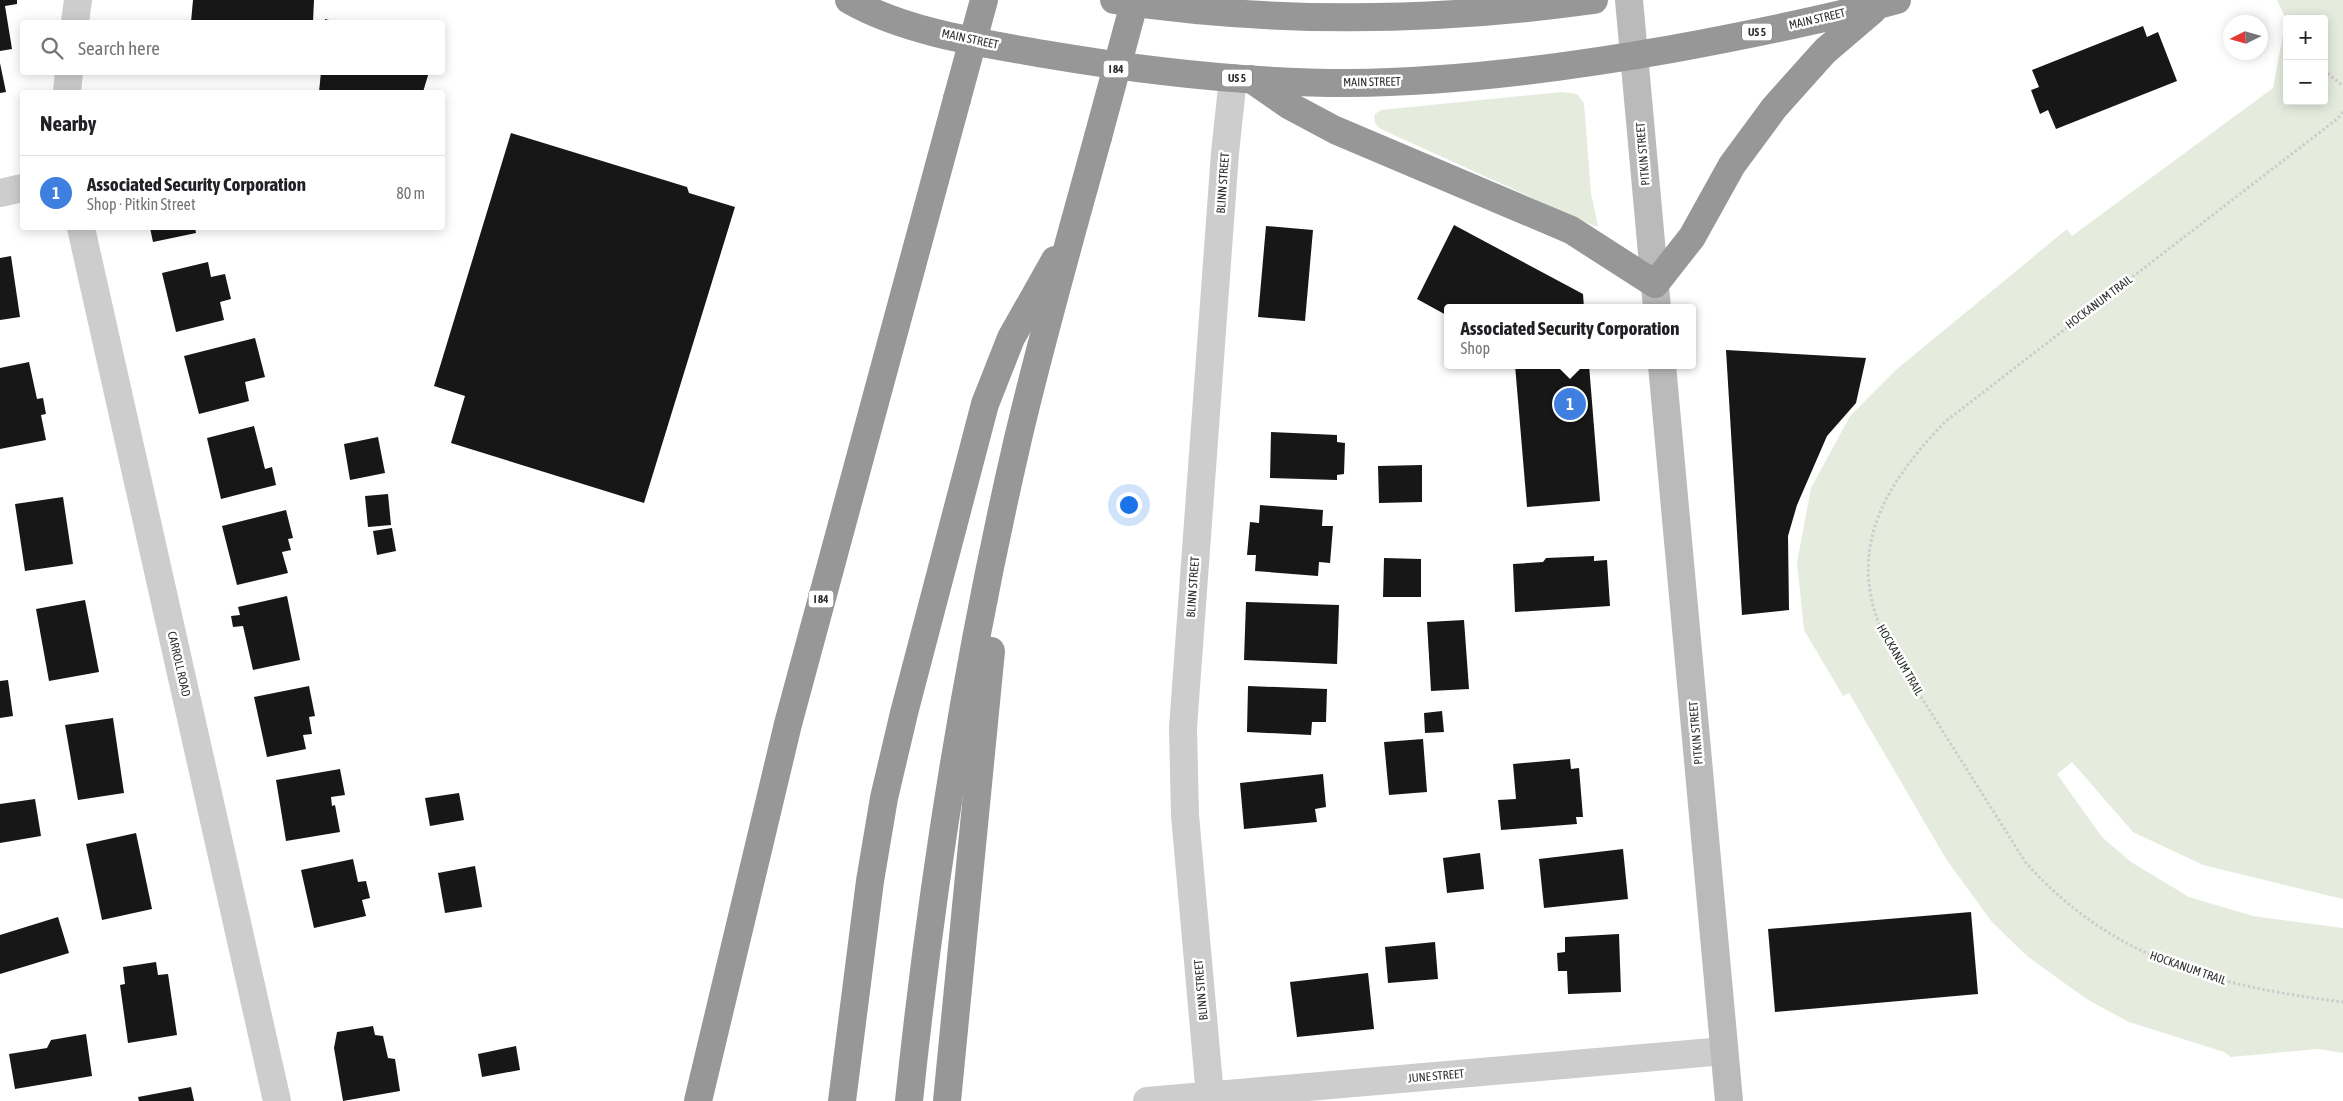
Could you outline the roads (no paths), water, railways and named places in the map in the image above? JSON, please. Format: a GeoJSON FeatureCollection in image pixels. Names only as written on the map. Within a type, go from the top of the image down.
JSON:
{"type":"FeatureCollection","features":[{"type":"Feature","properties":{"kind":"highway","name":"MAIN STREET"},"geometry":{"type":"LineString","coordinates":[[849,0],[869,10],[904,23],[974,40],[1116,65],[1242,78],[1334,82],[1421,81],[1524,72],[1762,32],[1888,3]]}},
{"type":"Feature","properties":{"kind":"highway","name":"I 84"},"geometry":{"type":"LineString","coordinates":[[698,1101],[732,952],[802,669],[984,0]]}},
{"type":"Feature","properties":{"kind":"highway"},"geometry":{"type":"LineString","coordinates":[[1114,0],[1231,13],[1354,18],[1462,14],[1594,0]]}},
{"type":"Feature","properties":{"kind":"highway","name":"I 84"},"geometry":{"type":"LineString","coordinates":[[909,1101],[922,980],[942,844],[967,692],[1007,488],[1040,350],[1135,0]]}},
{"type":"Feature","properties":{"kind":"highway"},"geometry":{"type":"LineString","coordinates":[[1242,78],[1335,130],[1571,230],[1656,296],[1692,237],[1732,165],[1774,108],[1825,51],[1888,3]]}},
{"type":"Feature","properties":{"kind":"highway"},"geometry":{"type":"LineString","coordinates":[[842,1101],[867,900],[884,798],[975,437],[987,396],[1011,338],[1045,274],[1070,236]]}},
{"type":"Feature","properties":{"kind":"highway"},"geometry":{"type":"LineString","coordinates":[[947,1101],[1007,488]]}},
{"type":"Feature","properties":{"kind":"main road","name":"PITKIN STREET"},"geometry":{"type":"LineString","coordinates":[[1629,0],[1656,296]]}},
{"type":"Feature","properties":{"kind":"main road","name":"PITKIN STREET"},"geometry":{"type":"LineString","coordinates":[[1662,369],[1729,1101]]}},
{"type":"Feature","properties":{"kind":"street"},"geometry":{"type":"LineString","coordinates":[[75,20],[78,0]]}},
{"type":"Feature","properties":{"kind":"street"},"geometry":{"type":"LineString","coordinates":[[67,90],[69,75]]}},
{"type":"Feature","properties":{"kind":"street","name":"BLINN STREET"},"geometry":{"type":"LineString","coordinates":[[1210,1096],[1185,815],[1183,728],[1225,153],[1242,78]]}},
{"type":"Feature","properties":{"kind":"street"},"geometry":{"type":"LineString","coordinates":[[0,193],[20,188]]}},
{"type":"Feature","properties":{"kind":"street","name":"CARROLL ROAD"},"geometry":{"type":"LineString","coordinates":[[81,230],[277,1101]]}},
{"type":"Feature","properties":{"kind":"street","name":"JUNE STREET"},"geometry":{"type":"LineString","coordinates":[[1147,1101],[1724,1052]]}},
{"type":"Feature","properties":{"kind":"place","name":"Associated Security Corporation"},"geometry":{"type":"Point","coordinates":[1570,404]}}]}
